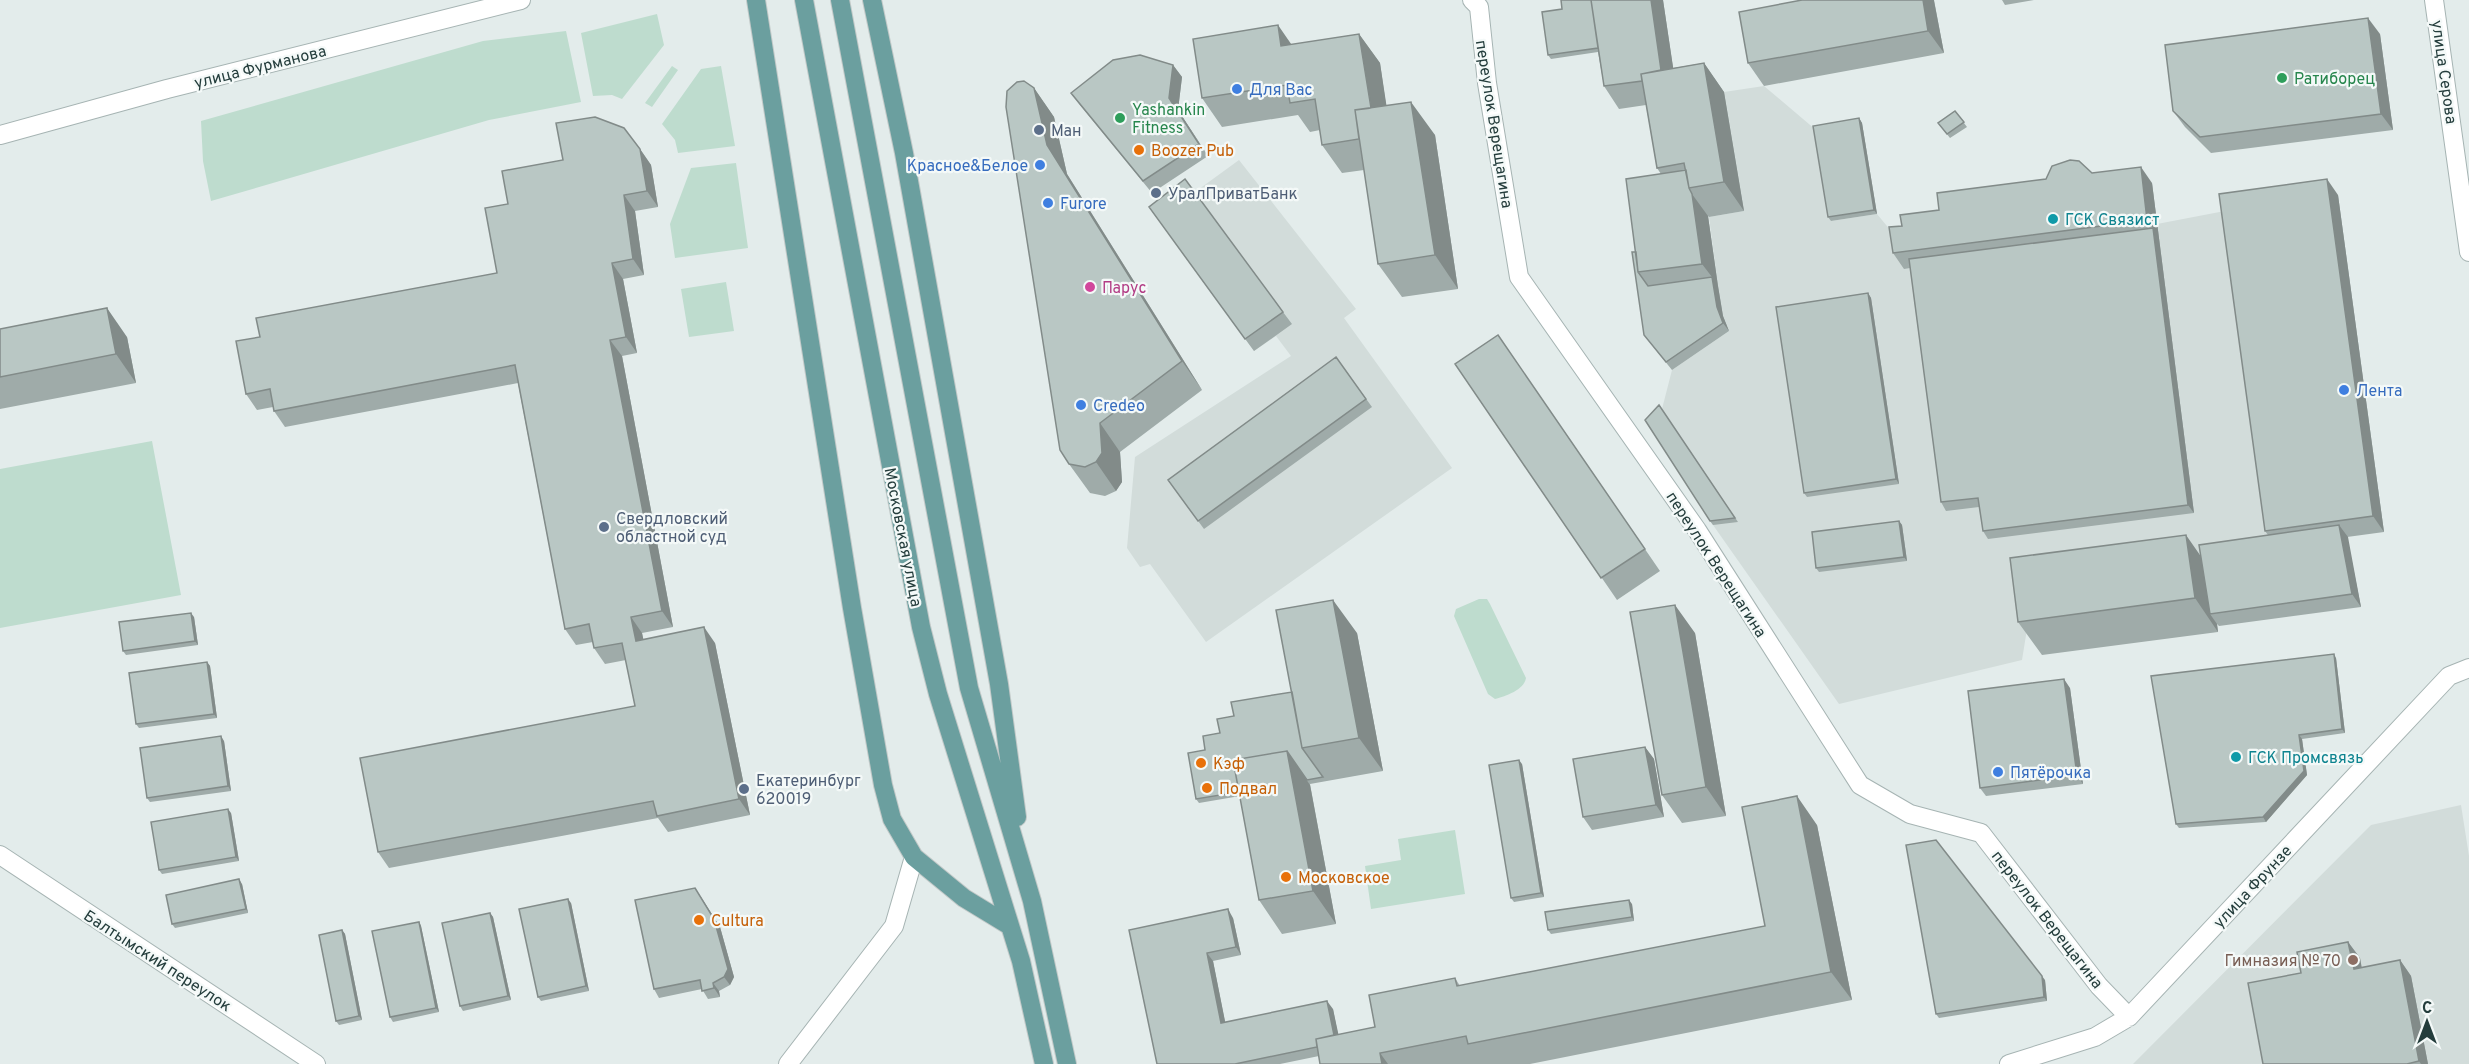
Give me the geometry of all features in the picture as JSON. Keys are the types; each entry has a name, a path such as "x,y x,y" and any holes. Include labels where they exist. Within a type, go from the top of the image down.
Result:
{"main road":[{"path":"756,0 883,785 892,819 914,857 964,898 1010,926"},
{"name":"Московская улица","path":"804,0 902,536 938,694 1010,926 1044,1064"},
{"path":"840,0 969,688 1032,901"},
{"path":"873,0 904,153 999,684 1032,901 1067,1064"}],"street":[{"name":"улица Фурманова","path":"0,135 167,89 521,0"},
{"name":"переулок Верещагина","path":"1472,0 1479,7 1487,83 1519,277 1697,530 1860,785 1910,814 1981,833 2099,986 2129,1017"},
{"name":"улица Серова","path":"2434,0 2469,252"},
{"name":"улица Фрунзе","path":"2009,1064 2095,1037 2129,1017 2449,676 2469,668"},
{"name":"Балтымский переулок","path":"0,855 316,1064"},
{"path":"788,1064 844,988 894,926 914,857"}],"shaded area":[{"path":"1764,86 1816,130 1831,221 1877,214 1901,243 2103,189 2152,183 2157,224 2230,210 2276,547 2033,592 2022,660 1839,704 1713,525 1648,424 1662,409 1672,370 1729,331 1723,316 1709,217 1744,211 1724,92"},
{"path":"1239,160 1356,309 1344,318 1452,468 1206,642 1150,564 1140,567 1127,548 1135,457 1291,356 1276,336 1254,351 1158,219"},
{"name":"Гимназия № 70","path":"2461,805 2469,856 2469,1064 2133,1064 2371,825"}],"green space":[{"path":"657,14 664,45 622,99 612,95 593,96 581,33"},
{"path":"566,31 581,102 489,120 211,201 203,161 201,121 483,41"},
{"path":"672,66 678,70 652,107 645,103"},
{"path":"721,66 735,146 678,153 675,140 662,124 701,69"},
{"path":"736,163 748,248 675,258 670,224 691,168"},
{"path":"726,282 734,331 689,337 681,289"},
{"path":"152,441 181,595 0,628 0,469"},
{"path":"1479,599 1487,599 1490,604 1526,678 1518,689 1495,699 1488,694 1454,616 1456,609"},
{"path":"1455,830 1465,894 1371,909 1365,866 1401,860 1398,839"}],"building":[{"path":"1561,0 1591,0 1598,48 1548,55 1542,12 1562,9"},
{"path":"1591,0 1651,0 1661,70 1641,74 1642,81 1604,86"},
{"path":"1802,0 1923,0 1928,31 1748,63 1739,12"},
{"name":"Ратиборец","path":"2368,18 2381,114 2200,137 2173,111 2165,45"},
{"path":"1278,25 1281,46 1359,34 1371,108 1355,110 1359,139 1322,145 1315,99 1290,103 1287,85 1202,98 1193,39"},
{"path":"1140,55 1173,65 1169,98 1199,144 1143,181 1071,93 1113,60"},
{"path":"1704,63 1724,182 1689,188 1684,163 1657,168 1641,74"},
{"path":"1024,81 1034,88 1047,145 1182,361 1100,423 1102,453 1096,462 1085,467 1069,464 1060,450 1006,107 1007,91 1017,82"},
{"path":"1411,102 1435,255 1378,264 1355,110"},
{"path":"1955,111 1964,122 1947,134 1938,123"},
{"name":"Свердловский областной суд","path":"595,117 624,128 640,149 647,191 624,195 633,259 612,263 626,337 610,340 662,611 631,617 636,641 704,627 739,799 657,816 653,801 378,852 360,758 635,706 622,643 594,648 589,624 565,629 515,365 274,411 270,389 246,394 236,341 260,337 256,318 497,273 485,208 508,204 502,171 563,160 556,123"},
{"path":"1859,118 1874,210 1828,217 1813,126"},
{"name":"ГСК Связист","path":"2070,160 2079,161 2092,173 2141,167 2147,220 1893,253 1889,227 1902,226 1900,215 1939,210 1937,193 2046,179 2052,166"},
{"path":"1686,170 1692,194 1702,264 1638,272 1626,179"},
{"path":"1185,179 1283,312 1245,339 1149,207"},
{"path":"2327,179 2373,516 2265,531 2219,194"},
{"path":"2153,228 2188,505 1983,531 1978,498 1941,502 1909,259"},
{"path":"1632,252 1636,252 1638,272 1648,286 1712,277 1717,307 1723,323 1666,362 1644,335"},
{"path":"1868,293 1896,479 1804,493 1776,307"},
{"path":"107,308 116,354 0,377 0,329"},
{"path":"1498,335 1645,549 1601,578 1455,364"},
{"path":"1336,357 1366,399 1198,521 1168,480"},
{"path":"1659,405 1735,518 1710,521 1645,420"},
{"path":"1899,521 1904,557 1816,568 1812,532"},
{"path":"2339,525 2352,594 2210,614 2199,545"},
{"path":"2186,535 2195,598 2018,622 2010,558"},
{"path":"1333,600 1359,738 1302,748 1276,610"},
{"path":"1675,605 1706,787 1662,795 1630,612"},
{"path":"191,613 195,641 123,651 119,622"},
{"name":"ГСК Промсвязь","path":"2334,654 2342,729 2299,735 2304,771 2263,817 2176,824 2151,676"},
{"path":"207,662 214,714 136,724 129,673"},
{"path":"2064,679 2077,775 1980,788 1968,691"},
{"path":"1292,692 1302,748 1323,777 1307,780 1287,751 1233,760 1239,792 1196,799 1188,753 1205,750 1203,736 1220,733 1217,719 1234,716 1231,702"},
{"path":"221,736 228,786 147,798 140,748"},
{"path":"1645,747 1656,805 1583,817 1573,759"},
{"path":"1287,751 1313,891 1259,900 1233,760"},
{"path":"1519,760 1541,893 1511,898 1489,765"},
{"path":"1797,796 1831,972 1468,1044 1466,1036 1380,1053 1382,1064 1320,1064 1316,1039 1375,1027 1369,995 1455,978 1457,986 1765,926 1742,807"},
{"path":"228,809 236,857 159,870 151,822"},
{"path":"1936,840 2042,976 2044,997 1936,1014 1906,845"},
{"path":"239,879 246,909 172,924 166,895"},
{"path":"695,888 714,919 728,969 724,977 713,983 714,988 702,991 700,980 654,989 635,900"},
{"path":"568,899 586,986 538,997 519,909"},
{"path":"1629,900 1632,917 1548,930 1545,912"},
{"path":"1228,909 1236,947 1207,953 1221,1023 1327,1001 1334,1035 1316,1039 1317,1047 1235,1064 1157,1064 1129,930"},
{"path":"490,913 508,996 460,1006 442,923"},
{"path":"419,922 436,1008 390,1017 372,931"},
{"path":"342,930 359,1016 336,1021 319,935"},
{"path":"2348,942 2354,969 2400,960 2419,1061 2407,1064 2263,1064 2248,983 2301,973 2297,952"}],"place":[{"name":"Ратиборец","path":"2282,78"},
{"name":"Для Вас","path":"1237,89"},
{"name":"Yashankin Fitness","path":"1120,118"},
{"name":"Ман","path":"1039,130"},
{"name":"Boozer Pub","path":"1139,150"},
{"name":"Красное&Белое","path":"1040,165"},
{"name":"УралПриватБанк","path":"1156,193"},
{"name":"Furore","path":"1048,203"},
{"name":"ГСК Связист","path":"2053,219"},
{"name":"Парус","path":"1090,287"},
{"name":"Лента","path":"2344,390"},
{"name":"Credeo","path":"1081,405"},
{"name":"Свердловский областной суд","path":"604,527"},
{"name":"ГСК Промсвязь","path":"2236,757"},
{"name":"Кэф","path":"1201,763"},
{"name":"Пятёрочка","path":"1998,772"},
{"name":"Подвал","path":"1207,788"},
{"name":"Екатеринбург 620019","path":"744,789"},
{"name":"Московское","path":"1286,877"},
{"name":"Cultura","path":"699,920"},
{"name":"Гимназия № 70","path":"2353,960"}]}
